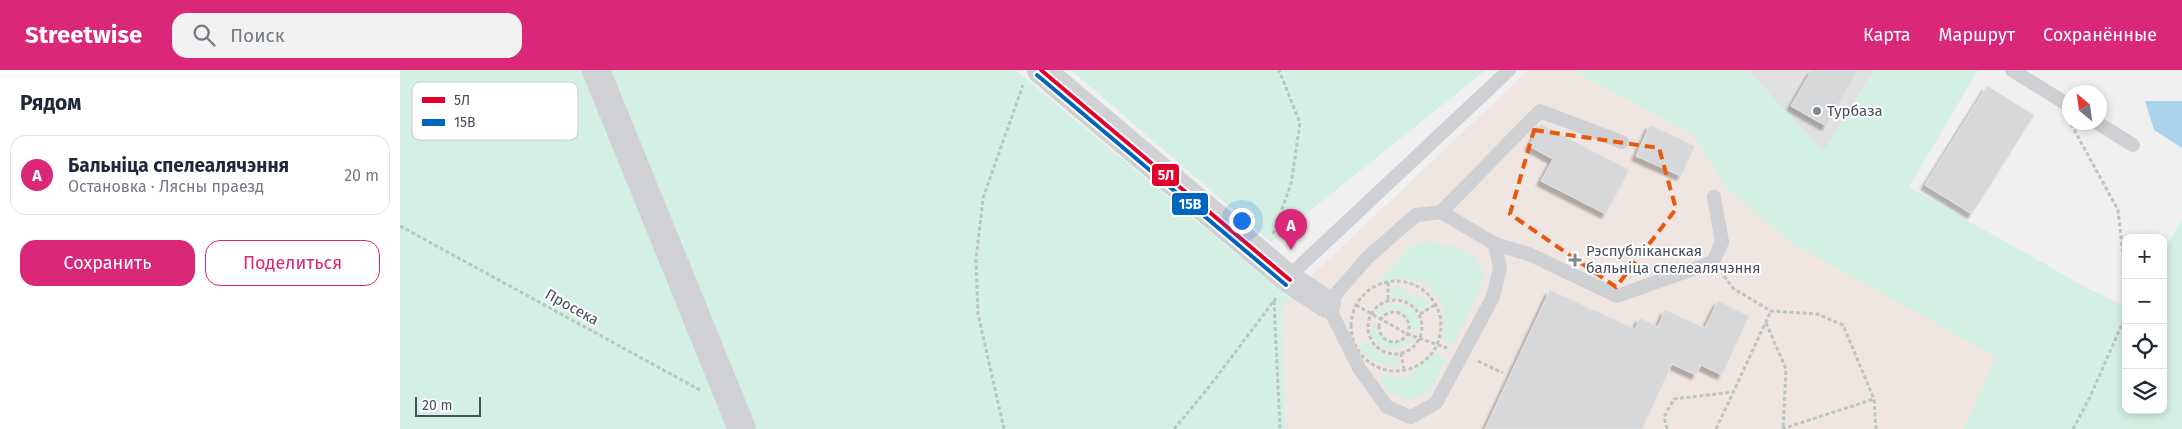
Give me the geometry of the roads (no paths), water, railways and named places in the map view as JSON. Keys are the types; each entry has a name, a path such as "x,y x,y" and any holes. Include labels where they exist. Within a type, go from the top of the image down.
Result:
{"street":[{"path":"596,70 738,419"},
{"path":"1033,74 1282,290 1332,299"}],"lane":[{"path":"1282,290 1299,267 1509,70"},
{"path":"2012,70 2062,101"},
{"path":"1441,212 1540,110 1622,142"},
{"path":"2107,129 2132,144"},
{"path":"1495,244 1500,268 1492,297 1436,403 1411,423 1387,408 1359,368 1332,299 1368,257 1416,215 1441,212 1495,244 1531,255 1617,296 1713,262 1722,242 1714,197"}],"water":[{"path":"2145,101 2182,101 2182,148 2154,130"}],"place":[{"name":"Турбаза","path":"1817,111"},
{"name":"Бальніца спелеалячэння","path":"1291,250"},
{"name":"Рэспубліканская бальніца спелеалячэння","path":"1575,260"}]}
